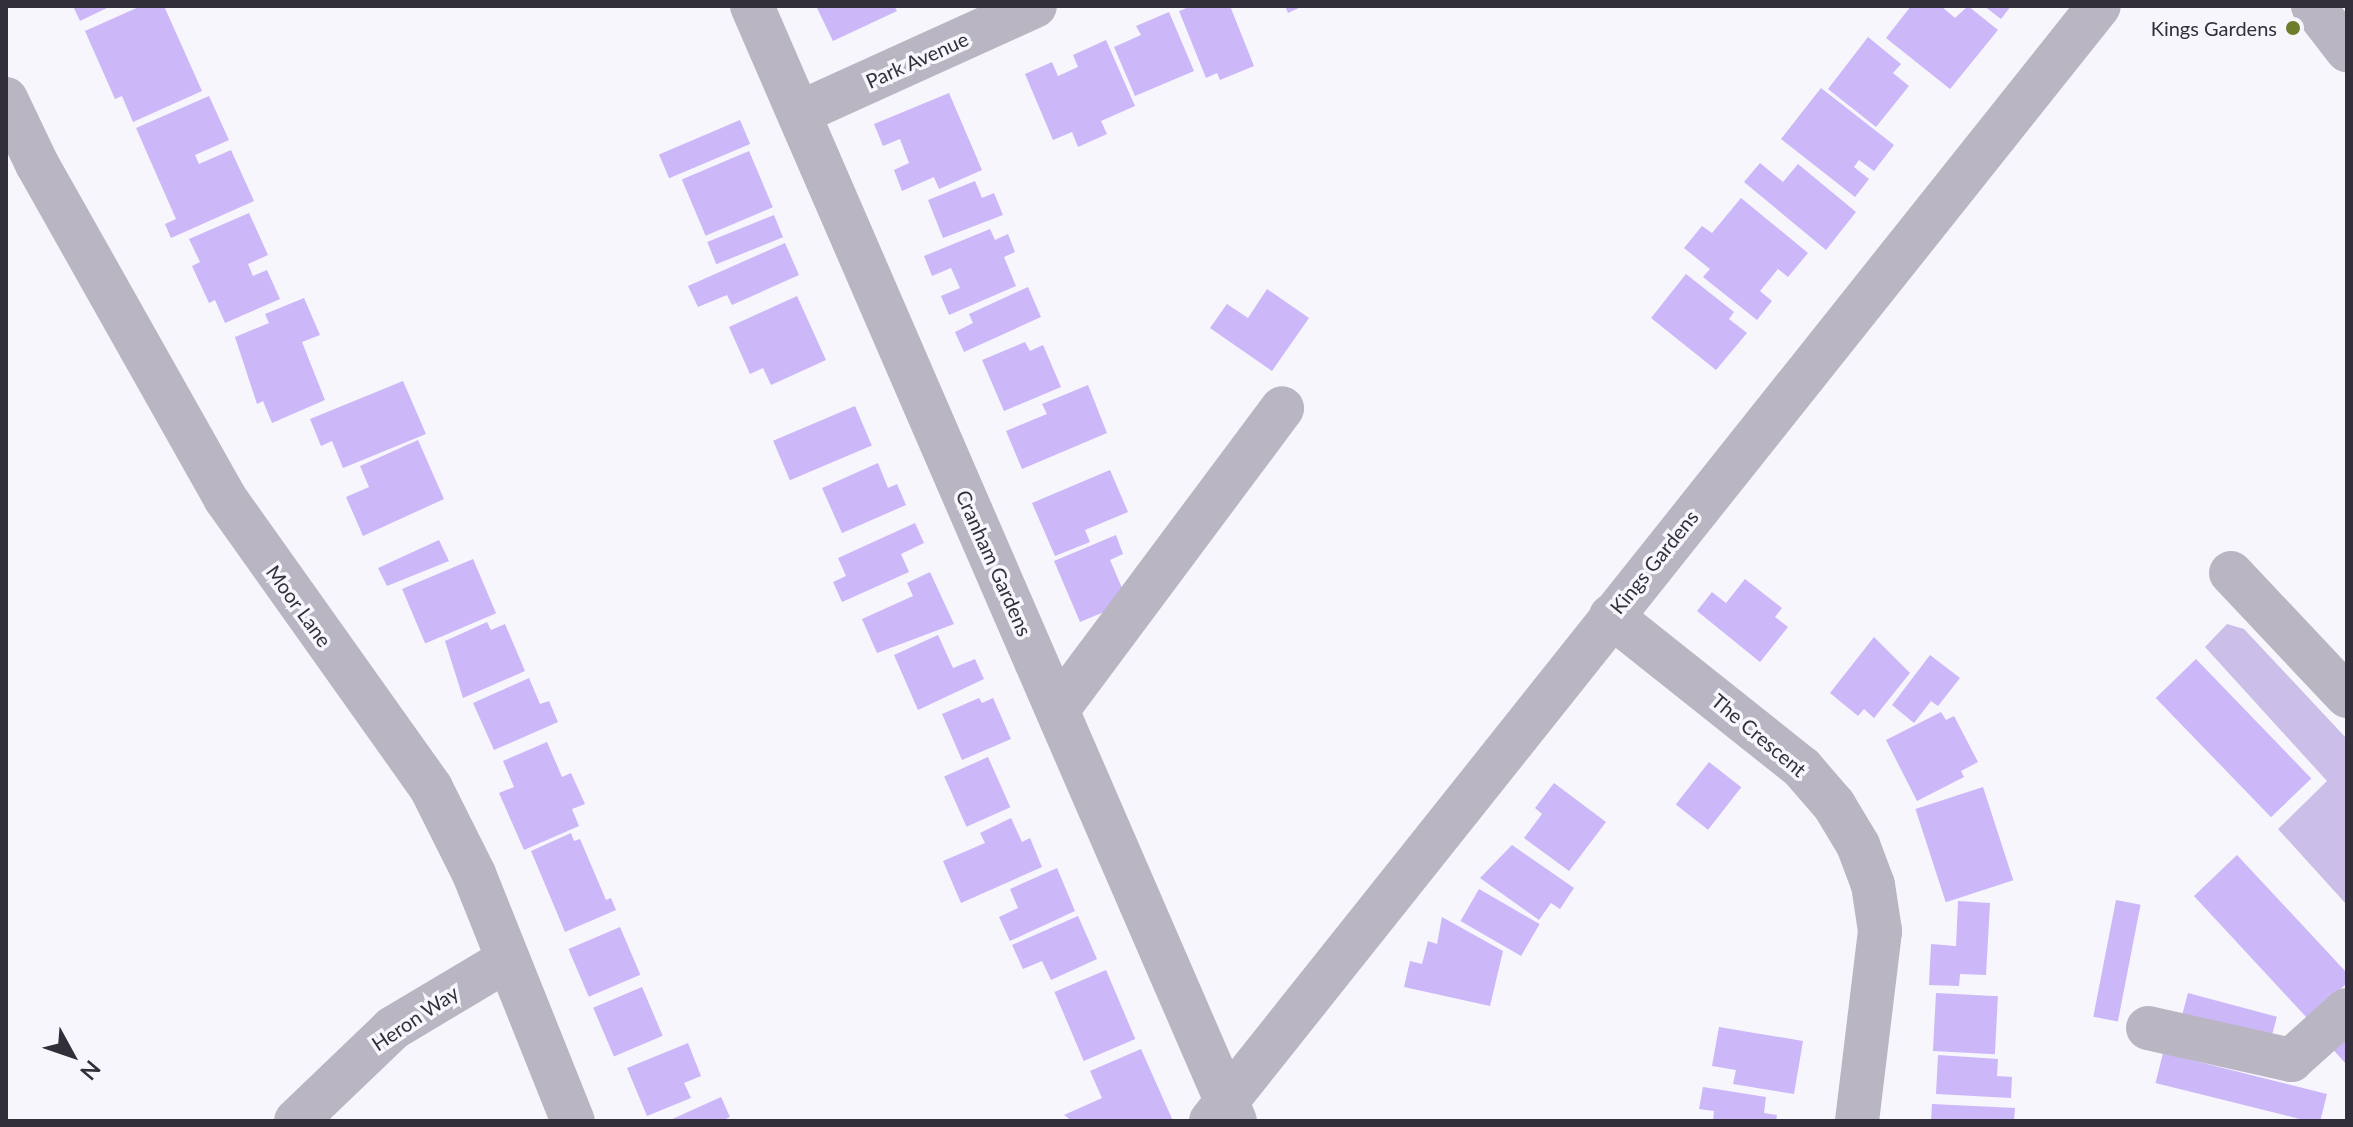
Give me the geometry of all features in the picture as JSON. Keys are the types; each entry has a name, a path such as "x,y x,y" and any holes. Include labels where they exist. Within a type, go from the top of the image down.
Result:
{"street":[{"name":"Cranham Gardens","path":"752,6 1058,709 1224,1115"},
{"name":"Park Avenue","path":"799,113 1035,6"},
{"name":"Kings Gardens","path":"1224,1115 1611,616 2099,6"},
{"path":"2313,6 2347,50"},
{"name":"Moor Lane","path":"6,99 37,164 225,498 431,788 474,874 573,1121"},
{"path":"1058,709 1282,408"},
{"path":"2231,573 2347,696"},
{"name":"The Crescent","path":"1611,616 1802,768 1834,805 1858,845 1873,885 1880,931 1857,1121"},
{"name":"Heron Way","path":"296,1121 393,1028 507,960"},
{"path":"2148,1028 2291,1060 2347,1010"}],"shaded area":[{"path":"2227,624 2244,629 2347,739 2347,905 2278,829 2327,781 2205,647"}],"building":[{"path":"73,6 111,6 80,21"},
{"path":"141,6 164,6 202,91 133,122 122,96 115,99 85,31"},
{"path":"816,6 894,6 897,11 833,41"},
{"path":"1192,6 1230,6 1254,66 1220,80 1217,73 1206,78 1179,11"},
{"path":"1285,6 1303,6 1288,13"},
{"path":"1911,6 1941,6 1955,18 1968,6 1998,30 1950,89 1886,38"},
{"path":"1984,6 2011,6 2001,19"},
{"path":"1169,12 1194,71 1135,96 1114,47 1141,35 1136,26"},
{"path":"1868,37 1901,64 1893,73 1909,86 1876,127 1828,89"},
{"path":"1106,40 1135,106 1101,121 1107,134 1078,147 1072,132 1053,140 1025,74 1052,62 1058,76 1078,67 1073,55"},
{"path":"1821,88 1894,145 1874,171 1859,160 1854,167 1869,179 1855,197 1781,139"},
{"path":"949,93 982,170 939,189 934,177 902,191 894,170 909,163 900,139 883,146 874,124"},
{"path":"209,96 229,140 195,155 199,164 231,150 254,201 171,238 165,224 176,219 136,128"},
{"path":"740,120 750,144 669,178 659,154"},
{"path":"749,151 773,207 706,236 682,180"},
{"path":"1760,163 1783,182 1798,164 1856,212 1826,250 1744,182"},
{"path":"975,181 982,198 994,193 1003,215 943,238 928,200"},
{"path":"1741,198 1808,253 1788,277 1778,269 1760,291 1772,301 1757,320 1703,277 1710,269 1684,248 1702,226 1712,233"},
{"path":"249,213 268,255 248,264 253,276 267,270 280,299 225,323 215,300 209,303 192,266 200,262 189,239"},
{"path":"774,215 783,237 716,264 707,242"},
{"path":"990,229 995,240 1008,234 1015,252 1004,257 1016,286 949,315 941,296 960,288 951,268 932,276 924,256"},
{"path":"785,243 799,275 732,305 727,295 698,307 688,286"},
{"path":"1686,274 1734,312 1729,319 1747,333 1716,370 1651,318"},
{"path":"1028,287 1041,317 964,352 955,332 973,323 969,314"},
{"path":"1267,289 1309,318 1272,371 1210,328 1227,304 1248,318"},
{"path":"797,296 826,360 771,385 763,368 750,374 729,327"},
{"path":"304,298 320,335 302,342 325,400 272,423 263,401 257,404 235,337 269,323 265,314"},
{"path":"1025,342 1030,351 1043,345 1061,387 1004,411 982,360"},
{"path":"403,381 426,434 343,468 332,441 321,446 310,419"},
{"path":"1088,385 1107,433 1022,469 1006,431 1047,414 1042,404"},
{"path":"855,406 872,446 790,480 773,441"},
{"path":"418,440 444,499 363,536 346,497 369,487 360,466"},
{"path":"878,463 888,488 897,484 906,505 842,533 822,488"},
{"path":"1110,470 1128,512 1085,530 1090,542 1055,556 1032,503"},
{"path":"915,523 924,543 901,554 909,572 842,602 833,582 846,576 838,558"},
{"path":"1116,535 1123,554 1110,560 1128,602 1080,622 1054,561"},
{"path":"439,540 449,561 387,586 378,568"},
{"path":"473,559 496,613 425,643 402,589"},
{"path":"930,572 954,624 877,653 862,619 913,596 907,583"},
{"path":"1745,579 1782,608 1775,617 1788,627 1760,662 1697,611 1712,592 1726,603"},
{"path":"487,622 491,630 505,624 525,671 463,698 445,641"},
{"path":"938,635 953,668 975,659 984,679 918,710 894,655"},
{"path":"1874,637 1910,673 1874,718 1864,709 1858,716 1830,693"},
{"path":"1930,655 1960,678 1938,706 1931,701 1914,723 1892,705"},
{"path":"2196,659 2311,778 2271,817 2156,698"},
{"path":"529,678 540,704 549,701 558,722 494,750 473,703"},
{"path":"979,698 982,703 993,698 1011,739 962,760 942,714"},
{"path":"1941,712 1946,720 1954,716 1978,762 1961,771 1964,777 1917,801 1886,740"},
{"path":"547,742 562,777 571,773 585,804 572,809 579,826 524,850 499,793 514,787 503,761"},
{"path":"988,757 1010,807 967,827 944,777"},
{"path":"1709,762 1741,787 1708,830 1676,805"},
{"path":"1554,783 1606,822 1569,871 1524,838 1542,814 1535,808"},
{"path":"1983,787 2013,880 1946,902 1915,809"},
{"path":"1011,818 1022,842 1030,838 1042,867 961,903 943,861 985,843 980,833"},
{"path":"571,833 574,841 580,839 606,900 611,898 616,910 565,932 531,851"},
{"path":"1512,845 1574,888 1560,909 1551,903 1539,920 1480,878"},
{"path":"2237,855 2347,973 2347,983 2308,1019 2194,896"},
{"path":"1057,868 1075,911 1010,941 999,917 1018,908 1010,889"},
{"path":"1479,889 1540,924 1521,956 1460,921"},
{"path":"2116,900 2141,905 2118,1022 2093,1017"},
{"path":"1958,901 1990,903 1986,975 1960,974 1959,986 1929,985 1931,944 1956,946"},
{"path":"1078,916 1097,959 1051,980 1042,961 1023,969 1012,945"},
{"path":"1442,917 1503,951 1490,1006 1404,987 1410,961 1422,964 1428,941 1437,944"},
{"path":"620,927 640,975 589,997 568,949"},
{"path":"1106,970 1135,1039 1084,1061 1054,992"},
{"path":"642,987 663,1036 614,1056 593,1008"},
{"path":"1936,993 1998,996 1995,1054 1933,1051"},
{"path":"2188,993 2277,1017 2270,1041 2182,1017"},
{"path":"2347,1025 2347,1065 2327,1043"},
{"path":"1719,1027 1803,1041 1794,1094 1733,1084 1736,1070 1712,1066"},
{"path":"688,1043 701,1076 684,1083 691,1098 647,1116 627,1068"},
{"path":"1141,1049 1173,1121 1072,1121 1064,1115 1102,1098 1090,1071"},
{"path":"2163,1053 2327,1094 2320,1121 2308,1121 2156,1083"},
{"path":"1938,1055 1998,1059 1997,1076 2012,1077 2011,1098 1936,1094"},
{"path":"1703,1087 1766,1097 1764,1113 1777,1115 1776,1121 1713,1121 1714,1111 1699,1109"},
{"path":"721,1097 730,1117 721,1121 668,1121"},
{"path":"1932,1104 2015,1108 2014,1121 1931,1121"}],"place":[{"name":"Kings Gardens","path":"2293,28"}]}
